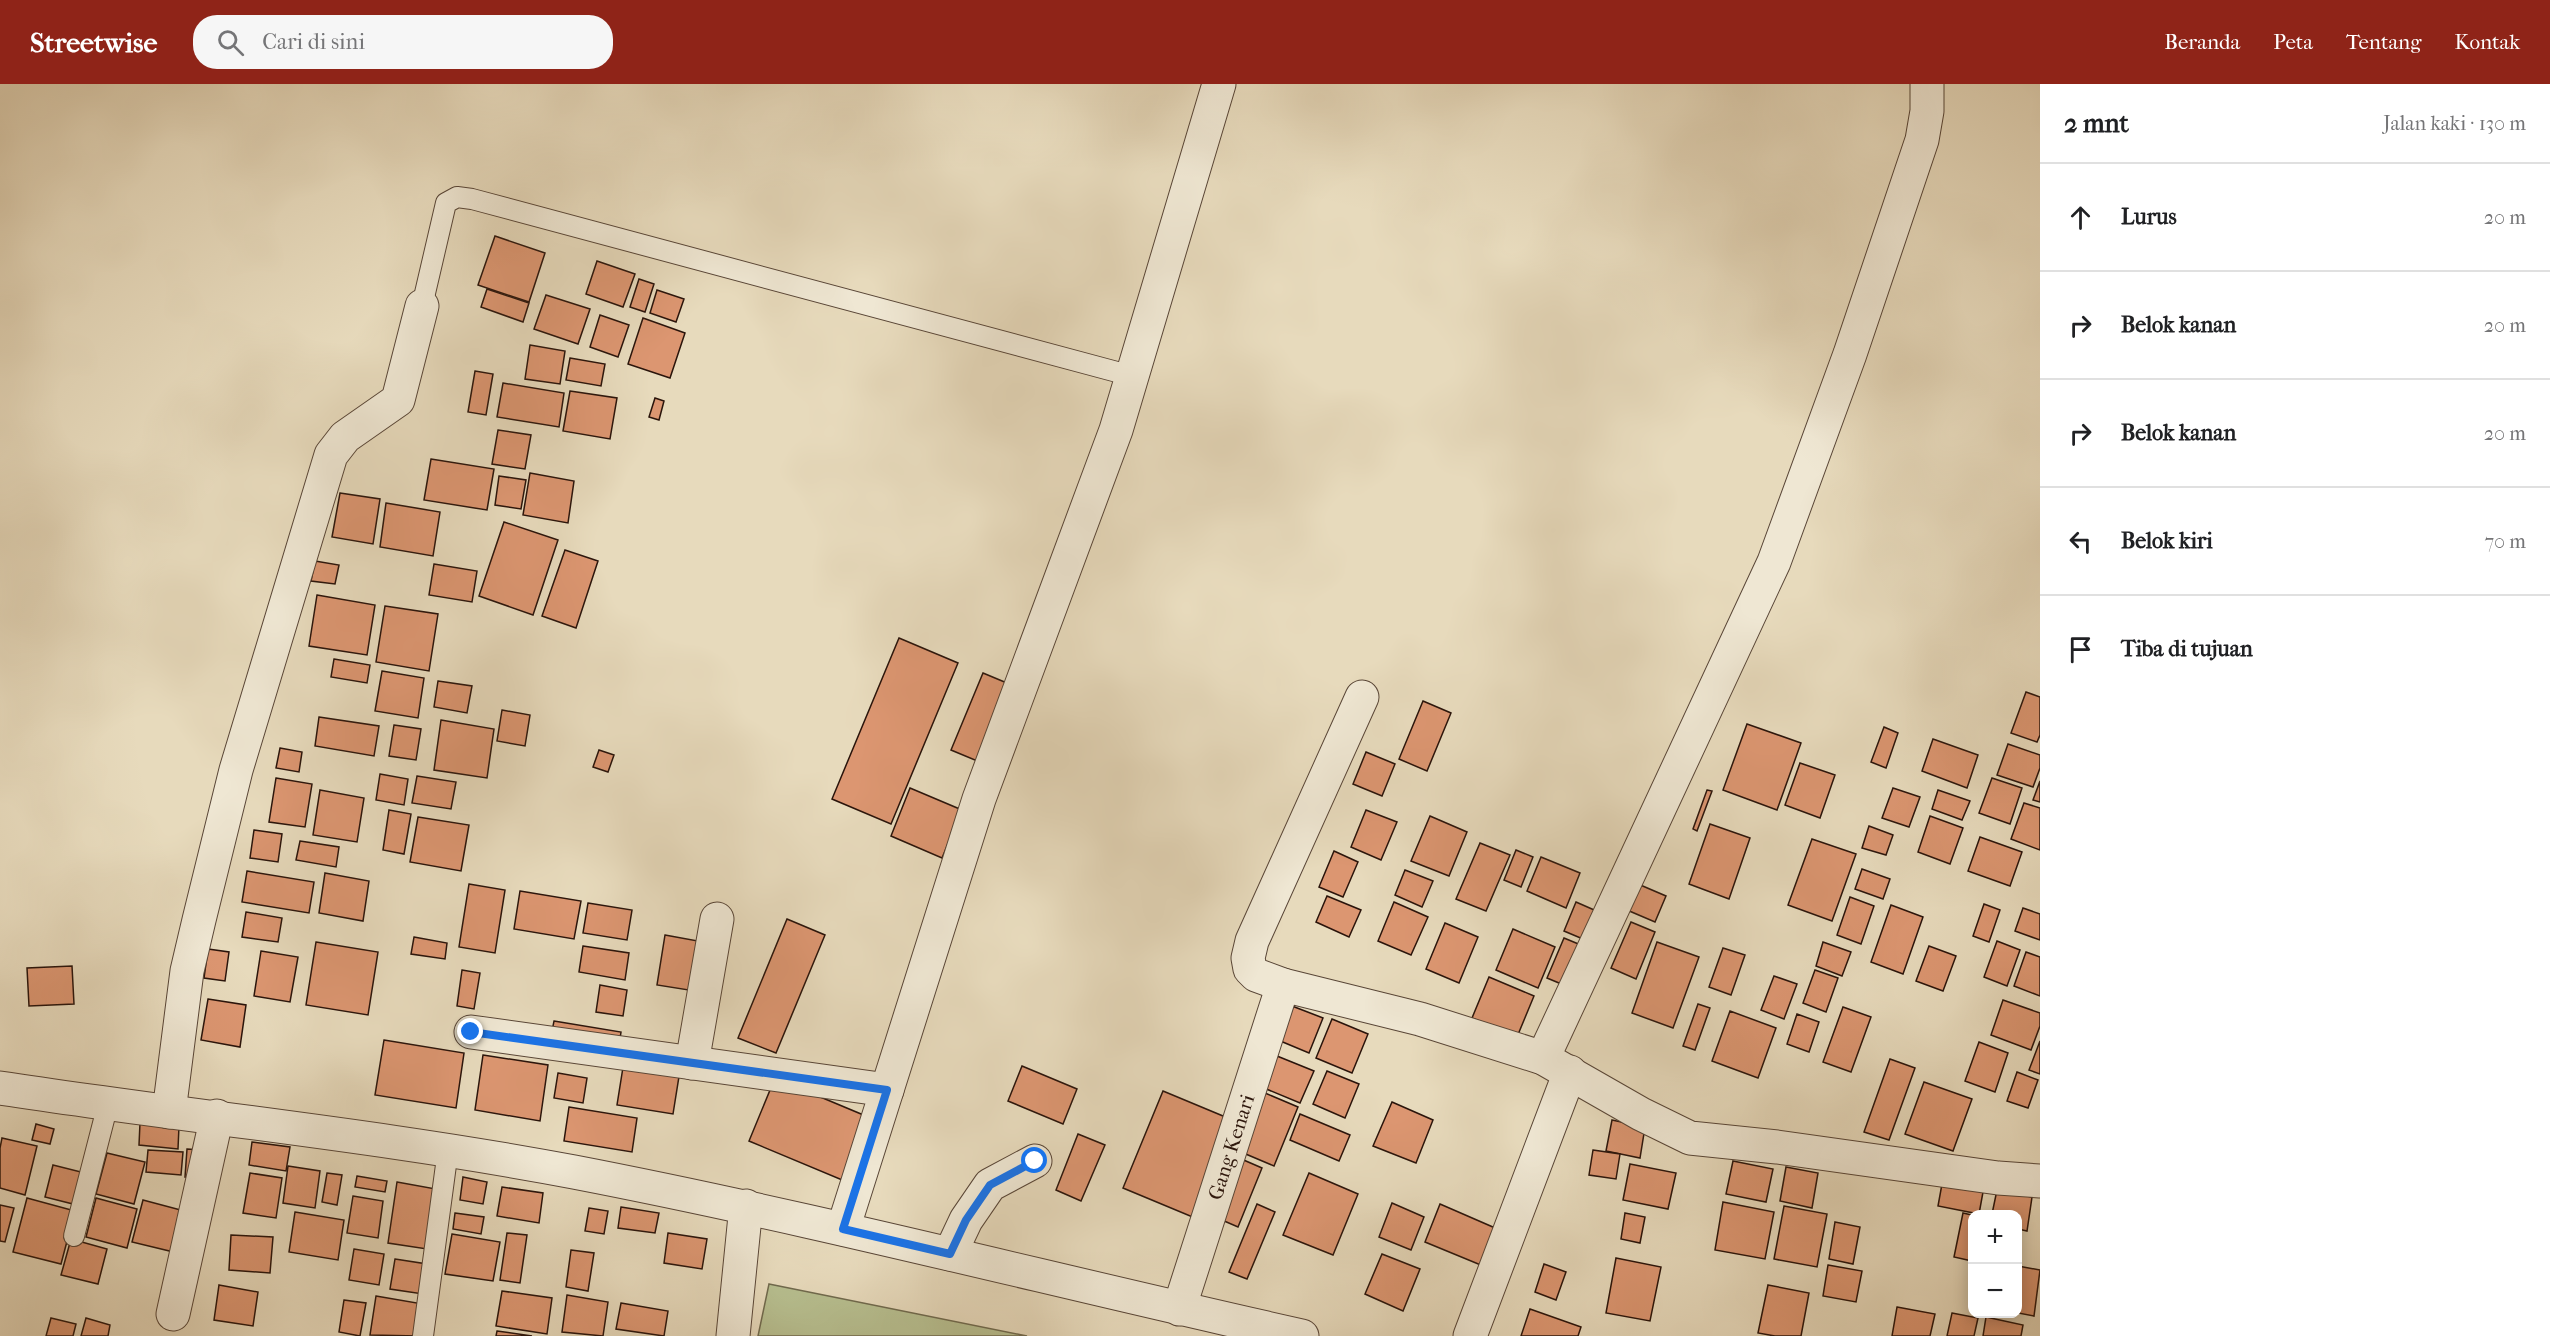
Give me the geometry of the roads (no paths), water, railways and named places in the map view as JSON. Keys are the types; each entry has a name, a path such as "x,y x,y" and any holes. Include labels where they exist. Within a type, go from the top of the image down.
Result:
{"street":[{"path":"843,1229 979,799 1116,430 1219,84"},
{"path":"1470,1336 1556,1065 1774,562 1850,354 1922,140 1927,111 1927,84"},
{"path":"169,1112 187,971 199,920 237,770 331,455 345,436 398,400 422,306"},
{"path":"1362,697 1252,942 1248,958 1250,969 1256,975 1283,985 1420,1019 1556,1065 1641,1114 1690,1138 1777,1147 1998,1178 2040,1180"},
{"path":"692,1063 717,919"},
{"name":"Gang Kenari","path":"1179,1309 1283,985"},
{"path":"471,1032 887,1090"},
{"path":"0,1088 169,1112 217,1116 448,1150 746,1206 1302,1336"},
{"path":"173,1314 217,1116"},
{"path":"950,1254 966,1220 990,1185 1035,1161"},
{"path":"733,1336 746,1206"}],"lane":[{"path":"422,306 446,203 457,197 484,202 1132,376"},
{"path":"74,1236 108,1104"},
{"path":"423,1336 448,1150"}]}
